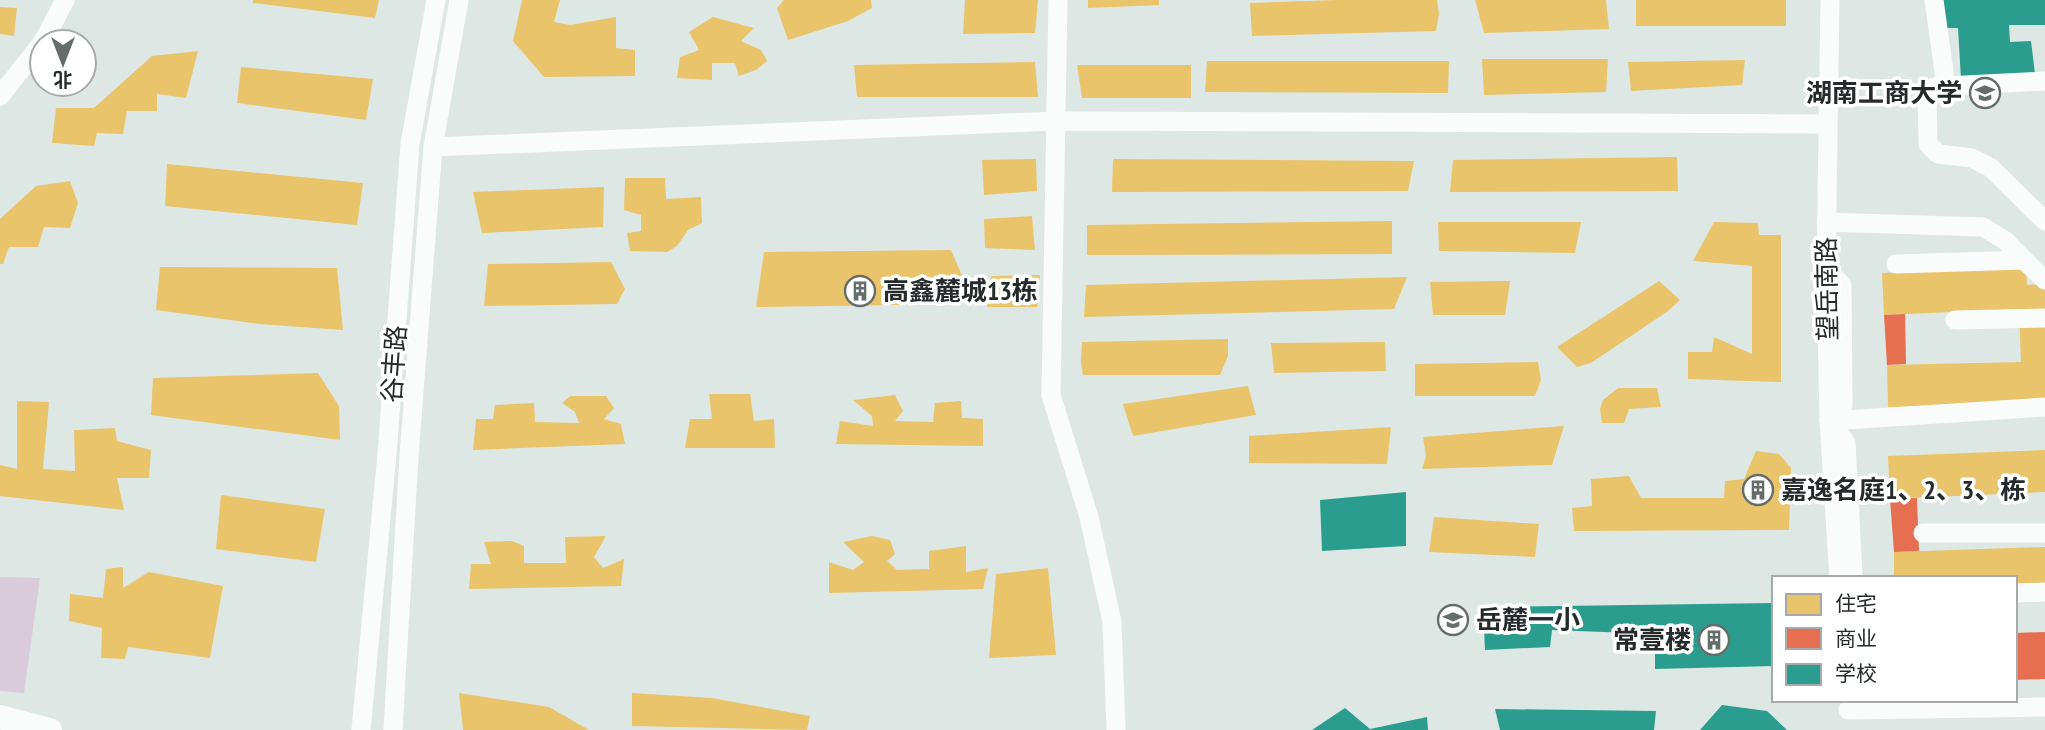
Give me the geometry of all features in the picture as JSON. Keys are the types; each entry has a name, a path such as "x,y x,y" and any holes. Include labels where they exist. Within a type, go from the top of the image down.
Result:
{"main road":[{"path":"0,718 50,730"}],"street":[{"path":"51,28 65,0"},
{"name":"谷丰路","path":"361,730 387,454 410,144 436,0"},
{"name":"谷丰路","path":"393,730 410,442 433,147 459,0"},
{"path":"1058,0 1051,395 1089,517 1112,622 1116,730"},
{"name":"望岳南路","path":"1830,0 1826,222 1829,421 1846,576"},
{"path":"1934,0 1946,86"},
{"path":"0,96 28,61"},
{"path":"2045,81 1934,87 1927,95 1928,144 1938,154 1972,158 1991,168 2045,221"},
{"path":"433,147 1056,121 1827,124"},
{"path":"1826,222 1983,227 2006,241 2045,280"},
{"path":"1896,264 2024,260"},
{"path":"1955,320 2045,318"},
{"path":"1829,421 2045,407"},
{"path":"1923,533 2045,533"},
{"path":"2017,593 2045,592"},
{"path":"1850,730 1848,705 2045,707"}],"shaded area":[{"path":"0,577 40,578 24,693 0,691"}],"building: 住宅":[{"path":"253,0 379,0 375,18 253,3"},
{"path":"522,0 560,0 554,22 570,25 616,17 616,48 635,50 635,76 544,77 513,41"},
{"path":"784,0 871,0 872,8 848,21 788,40 777,8"},
{"path":"965,0 1038,0 1035,33 963,34"},
{"path":"1088,0 1159,0 1159,5 1088,8"},
{"path":"1437,0 1439,14 1436,31 1252,36 1250,3"},
{"path":"1475,0 1606,0 1609,29 1484,33"},
{"path":"1636,0 1786,0 1786,26 1636,26"},
{"path":"0,7 17,8 14,36 0,34"},
{"path":"713,17 754,28 741,41 761,50 767,61 756,70 739,76 735,63 712,63 712,80 677,78 680,57 699,50 689,32"},
{"path":"198,51 186,98 157,94 157,111 127,111 123,134 97,133 94,146 52,143 56,108 94,108 152,56"},
{"path":"1482,59 1608,59 1606,92 1484,95"},
{"path":"1745,60 1742,85 1631,91 1628,62"},
{"path":"1207,61 1449,61 1448,93 1205,92"},
{"path":"1035,62 1038,97 857,97 854,65"},
{"path":"1077,65 1191,65 1191,98 1082,98"},
{"path":"241,67 373,79 366,120 237,103"},
{"path":"1677,157 1678,191 1450,192 1453,160"},
{"path":"1036,159 1037,191 984,195 982,160"},
{"path":"1113,159 1414,161 1408,191 1112,192"},
{"path":"167,164 363,183 357,225 165,206"},
{"path":"625,178 665,178 666,199 701,197 702,223 688,230 677,246 667,252 630,251 627,233 641,231 641,215 624,210"},
{"path":"70,181 78,203 70,228 44,227 38,247 9,247 3,264 0,264 0,219 36,186"},
{"path":"604,187 603,227 482,233 473,192"},
{"path":"1032,216 1035,250 985,248 984,219"},
{"path":"1392,221 1392,254 1087,255 1087,225"},
{"path":"1438,222 1581,222 1575,253 1439,251"},
{"path":"1714,222 1758,223 1759,235 1781,235 1781,382 1688,379 1688,352 1712,352 1714,337 1752,354 1752,266 1693,261"},
{"name":"高鑫麓城13栋","path":"951,250 963,278 962,304 756,307 764,252"},
{"path":"611,262 625,289 617,304 484,306 488,264"},
{"path":"160,267 337,268 343,330 259,324 156,310"},
{"path":"2026,268 2027,285 2045,284 2045,404 1888,407 1887,365 2021,362 2019,309 1884,315 1882,273"},
{"path":"1040,275 1037,307 987,307 991,276"},
{"path":"1407,277 1394,309 1084,317 1086,285"},
{"path":"1510,281 1505,315 1433,315 1430,282"},
{"path":"1659,281 1680,300 1591,363 1577,367 1557,347"},
{"path":"1228,339 1228,356 1220,375 1083,375 1082,342"},
{"path":"1385,342 1386,371 1274,373 1271,343"},
{"path":"1538,362 1541,380 1535,396 1415,396 1415,364"},
{"path":"318,373 339,406 340,440 151,415 153,378"},
{"path":"1248,386 1256,415 1133,436 1123,404"},
{"path":"1618,388 1657,388 1661,407 1629,409 1624,423 1602,423 1600,409 1603,400"},
{"path":"709,394 750,394 754,421 774,419 775,448 685,448 690,419 712,419"},
{"path":"895,395 903,411 895,421 933,422 935,403 961,401 962,418 983,419 983,446 836,444 840,421 873,426 872,416 853,400"},
{"path":"570,396 606,396 614,408 604,419 621,424 625,444 473,450 476,419 493,419 495,405 534,403 535,422 579,423 575,412 562,403"},
{"path":"17,401 49,402 43,469 75,471 74,430 115,428 117,441 151,450 149,478 117,478 124,510 0,496 0,465 17,469"},
{"path":"1564,426 1552,465 1422,469 1426,456 1423,437"},
{"path":"1391,427 1387,464 1249,463 1249,436"},
{"path":"2045,450 2045,492 1890,499 1888,456"},
{"name":"嘉逸名庭1、2、3、栋","path":"1756,451 1779,454 1791,468 1789,530 1574,531 1572,508 1592,506 1591,479 1629,476 1641,498 1724,498 1725,481 1744,479"},
{"path":"221,495 325,509 316,562 216,549"},
{"path":"1434,517 1539,524 1535,557 1429,552"},
{"path":"606,536 594,557 603,568 624,559 621,586 469,589 471,564 491,564 484,542 512,541 524,546 524,563 566,563 565,537"},
{"path":"872,536 890,540 895,554 887,561 897,570 929,569 929,551 966,546 966,572 988,568 983,589 829,593 829,562 853,570 864,562 843,542"},
{"path":"2045,547 2045,587 2017,588 2017,576 1894,576 1894,552"},
{"path":"123,567 123,588 149,572 223,586 210,658 128,647 125,659 101,658 102,628 69,621 70,594 103,598 106,569"},
{"path":"1048,568 1056,655 989,658 996,574"},
{"path":"459,693 549,707 589,730 463,730"},
{"path":"632,693 712,698 810,716 807,730 632,726"}],"building: 商业":[{"path":"1905,314 1906,364 1887,365 1884,315"},
{"path":"1917,498 1919,551 1894,552 1890,499"},
{"path":"2045,632 2045,679 2017,680 2017,633"}],"building: 学校":[{"path":"1942,0 2045,0 2045,25 2009,25 2010,42 2031,41 2035,74 1961,79 1958,28 1943,28"},
{"path":"1406,492 1406,546 1322,551 1320,500"},
{"name":"常壹楼","path":"1772,603 1772,666 1655,669 1655,634 1552,630 1550,647 1485,650 1483,607"},
{"path":"1722,705 1767,711 1787,730 1700,730"},
{"path":"1345,708 1370,729 1427,717 1428,730 1312,730"},
{"path":"1495,709 1656,711 1654,730 1500,730"}],"place":[{"name":"湖南工商大学","path":"1985,93"},
{"name":"高鑫麓城13栋","path":"860,291"},
{"name":"嘉逸名庭1、2、3、栋","path":"1758,490"},
{"name":"岳麓一小","path":"1453,620"},
{"name":"常壹楼","path":"1714,640"}]}
